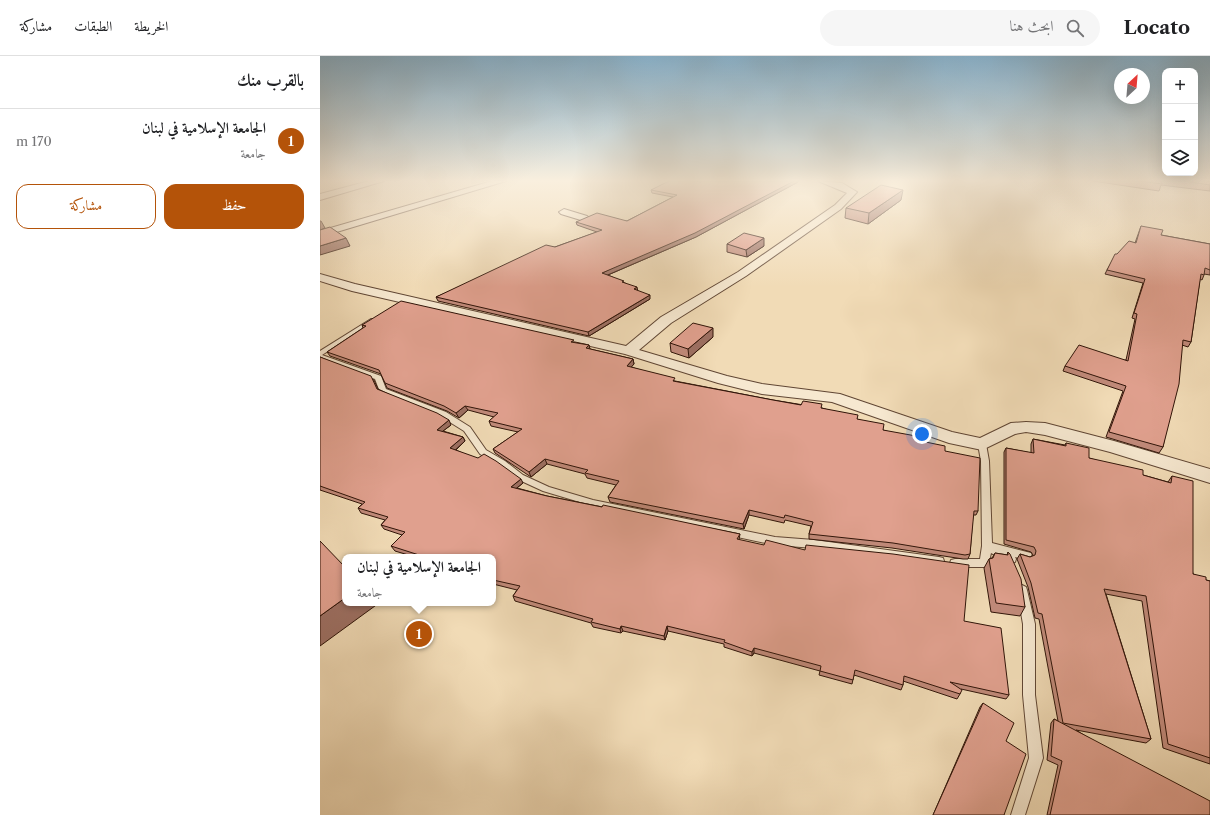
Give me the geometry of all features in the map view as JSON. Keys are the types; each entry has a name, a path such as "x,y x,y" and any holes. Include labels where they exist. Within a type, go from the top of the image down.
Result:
{"street":[{"path":"320,234 380,216"},
{"path":"579,216 584,218"},
{"path":"629,351 666,320 742,274 825,216"},
{"path":"320,277 400,302 629,351 723,380 749,386 834,397 949,436 982,444 1011,429 1026,427 1044,429 1114,447 1210,476"}],"lane":[{"path":"320,354 377,318"},
{"path":"320,357 378,378 383,390 412,403 443,414 466,429 483,452 502,463 520,477 546,489 593,503 775,541 892,553 964,565 984,563 987,546 985,461 982,444"},
{"path":"987,546 1027,556"},
{"path":"987,546 1011,559 1014,566"},
{"path":"1018,815 1036,758 1029,695 1029,624 1019,581"}],"building":[{"path":"589,216 610,216 627,221 636,216 727,216 695,233 602,273 624,281 622,282 637,287 634,289 650,295 588,332 436,297 546,245 555,247 602,230 576,222"},
{"path":"1141,226 1163,230 1161,235 1210,244 1210,270 1205,268 1204,275 1201,274 1191,342 1183,340 1179,384 1163,447 1109,432 1126,386 1065,366 1079,345 1128,361 1137,314 1134,313 1145,279 1107,270 1115,254 1117,254 1129,241 1136,243"},
{"path":"330,227 346,238 320,246 320,230"},
{"path":"744,233 764,238 746,250 727,244"},
{"path":"401,301 574,340 571,342 589,345 586,348 633,359 627,366 675,378 673,381 801,405 803,401 822,404 821,408 858,415 857,419 884,424 883,430 916,436 916,440 945,446 945,451 980,458 978,511 974,511 970,554 965,555 893,543 809,534 813,522 785,515 784,518 749,510 743,524 608,497 619,481 585,473 588,470 545,459 529,472 493,449 522,429 489,421 498,413 465,406 456,413 444,406 385,383 379,370 327,352 366,326 362,325"},
{"path":"693,323 713,328 688,349 670,343"},
{"path":"320,357 371,376 377,389 437,413 449,420 437,430 463,437 450,448 478,458 484,454 496,461 521,479 511,487 547,496 602,507 603,505 740,534 737,539 764,545 766,540 805,550 806,545 893,554 969,565 964,621 1001,628 1009,695 950,682 962,690 960,694 904,676 903,685 855,670 853,680 820,671 821,666 754,648 752,652 724,642 725,640 667,626 664,636 621,626 620,629 591,622 593,619 513,596 520,586 496,581 496,554 416,554 391,546 405,532 381,525 388,517 358,508 365,502 320,486"},
{"path":"1033,439 1066,446 1066,443 1089,448 1089,458 1143,470 1143,475 1171,483 1172,476 1193,481 1193,574 1206,577 1206,580 1210,581 1210,758 1168,744 1146,596 1104,589 1151,739 1063,723 1042,614 1038,613 1031,583 1020,554 1030,557 1035,555 1036,551 1034,547 1006,540 1006,448 1034,453"},
{"path":"320,541 342,564 342,600 320,616"},
{"path":"1008,552 1021,579 1025,607 996,603 989,559 993,558 995,553 1008,555"},
{"path":"983,703 1014,723 1006,741 1026,754 1004,815 933,815"},
{"path":"1054,719 1210,801 1210,815 1050,815 1062,761 1051,756"}],"place":[{"name":"الجامعة الإسلامية في لبنان","path":"419,634"}]}
